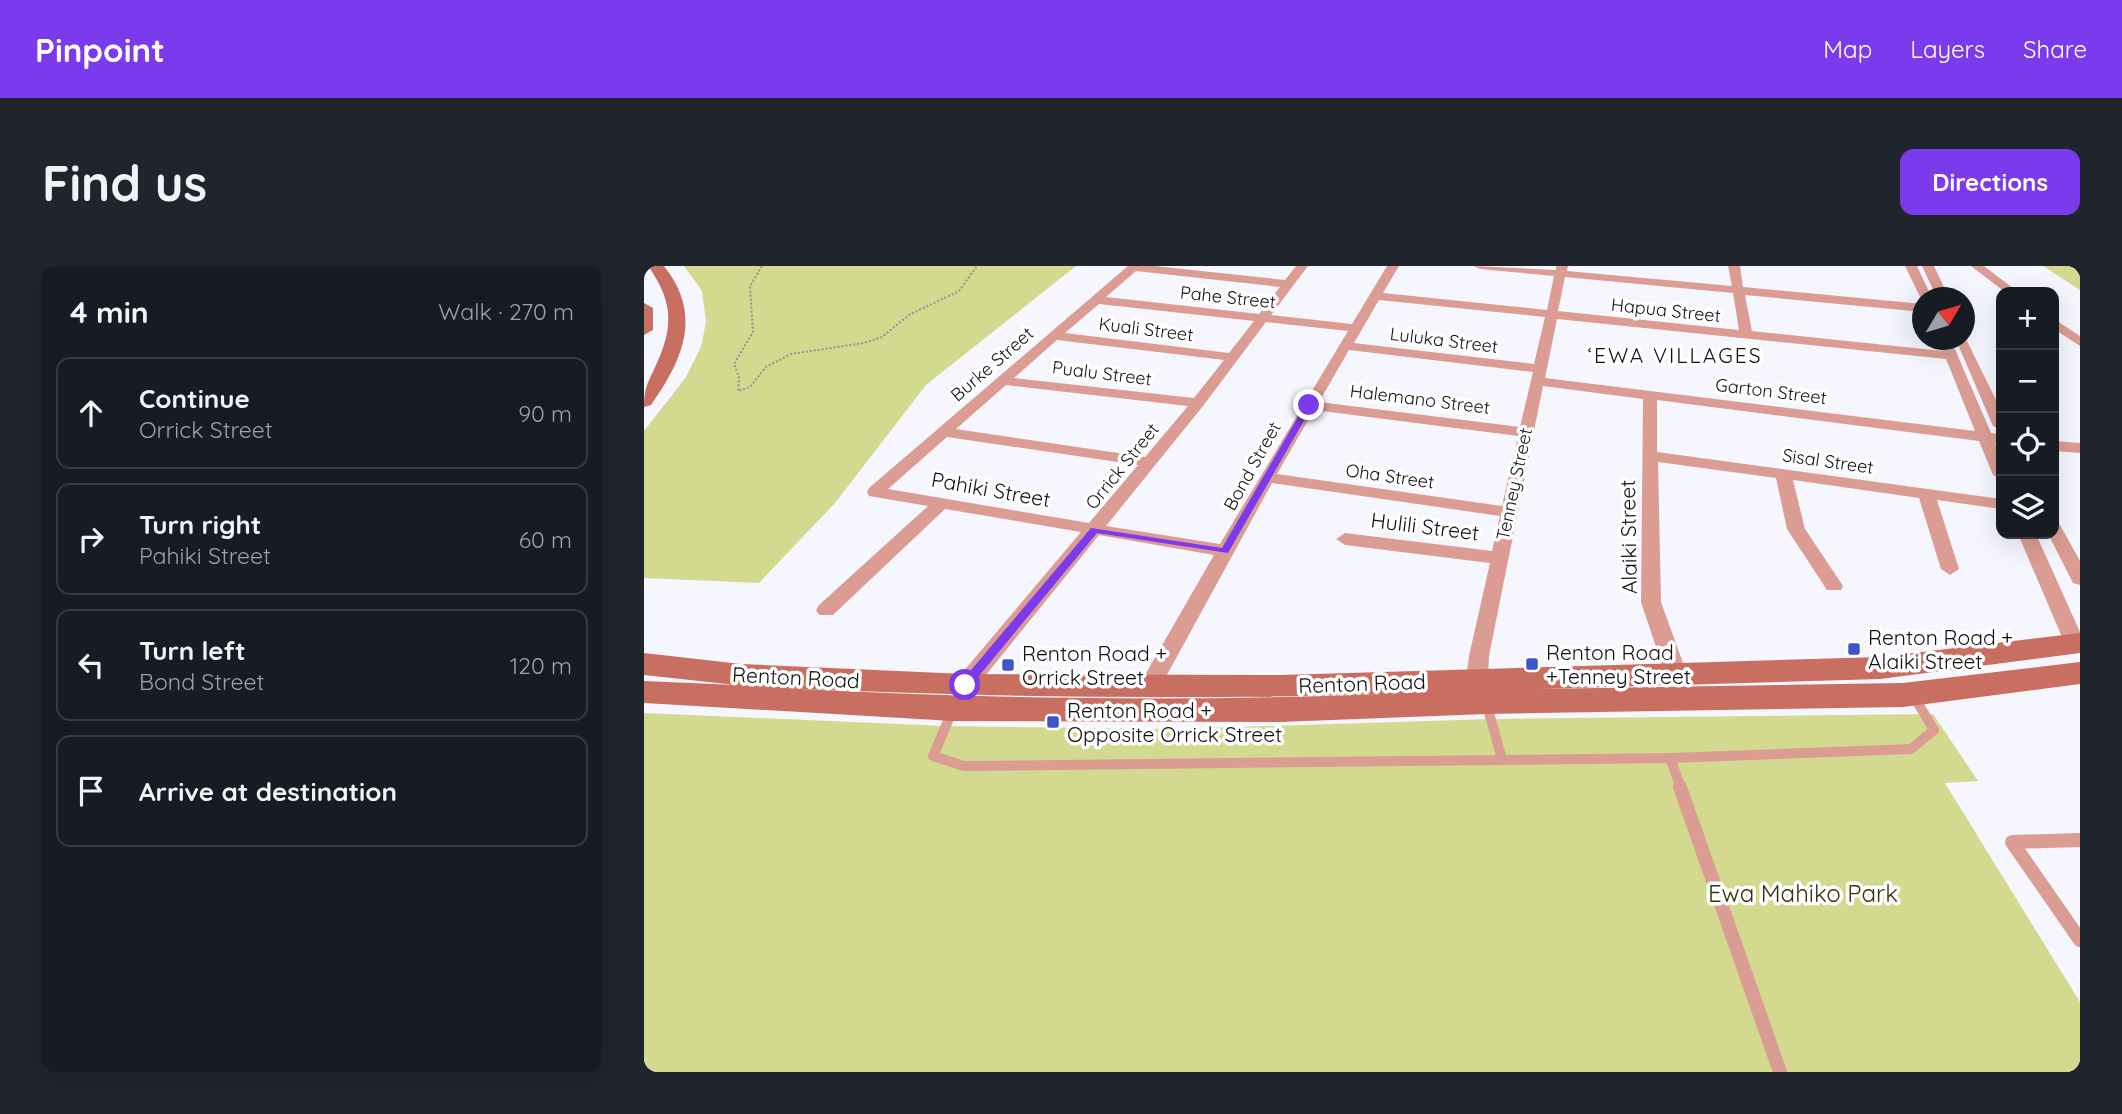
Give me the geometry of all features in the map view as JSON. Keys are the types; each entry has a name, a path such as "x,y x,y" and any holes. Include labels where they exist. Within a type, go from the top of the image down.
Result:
{"street":[{"path":"644,401 669,360 679,320 673,288 656,266"},
{"name":"Orrick Street","path":"959,697 1198,403 1303,266"},
{"name":"Bond Street","path":"1149,687 1267,477 1392,266"},
{"path":"1480,266 1561,270 1912,306"},
{"path":"1734,266 1746,336"},
{"path":"1911,266 1921,287"},
{"path":"1928,266 1938,287"},
{"path":"1977,266 2005,287"},
{"path":"1134,267 1289,284"},
{"name":"Burke Street","path":"875,492 1134,267"},
{"name":"Tenney Street","path":"1481,691 1498,558 1561,270"},
{"name":"Hapua Street","path":"1375,296 1952,356"},
{"name":"Pahe Street","path":"1096,300 1356,328"},
{"path":"644,308 644,330"},
{"path":"2059,327 2080,342"},
{"name":"Kuali Street","path":"1054,336 1233,357"},
{"name":"Luluka Street","path":"1346,346 1537,375"},
{"path":"1949,350 1993,438"},
{"path":"1967,350 1996,415"},
{"name":"Garton Street","path":"1537,375 1650,395 1993,438"},
{"name":"Pualu Street","path":"1003,380 1198,403"},
{"name":"Alaiki Street","path":"1650,395 1651,602 1676,674"},
{"name":"Halemano Street","path":"1309,405 1526,432"},
{"path":"943,432 1150,461"},
{"path":"2059,446 2080,448"},
{"name":"Sisal Street","path":"1650,456 1996,503"},
{"path":"1783,474 1796,529 1834,586"},
{"name":"Oha Street","path":"1267,477 1508,512"},
{"name":"Pahiki Street","path":"875,492 1225,551"},
{"path":"1927,495 1950,569"},
{"path":"826,610 941,503"},
{"name":"Hulili Street","path":"1345,539 1498,558"},
{"path":"2029,539 2079,652"},
{"path":"2059,539 2080,579"},
{"name":"Renton Road","path":"644,664 959,697 1175,711 1481,691 1676,674 1880,668 2079,652"},
{"name":"Renton Road","path":"644,692 959,697 1149,687 1913,695 2079,652"}],"lane":[{"path":"1481,691 1502,759"},
{"path":"959,697 933,756 964,766 1670,758 1911,749 1934,730 1913,695"},
{"path":"1670,758 1780,1072"},
{"path":"2080,840 2012,842 2080,940"}],"path":[{"path":"762,266 750,286 754,320 752,332 734,364 739,377 738,391 747,389 766,368 790,354 864,343 882,337 909,315 959,291 977,266"}],"green space":[{"path":"684,266 1076,266 926,385 835,503 759,583 644,578 644,431 686,377 701,347 706,322 702,291"},
{"path":"2043,266 2080,266 2080,290"},
{"name":"Ewa Mahiko Park","path":"644,713 944,726 1172,729 1490,719 1933,714 1978,781 1945,783 2080,1002 2080,1072 644,1072"}],"place":[{"name":"Renton Road + Alaiki Street","path":"1854,649"},
{"name":"Renton Road +Tenney Street","path":"1532,664"},
{"name":"Renton Road + Orrick Street","path":"1008,665"},
{"name":"Renton Road + Opposite Orrick Street","path":"1053,722"}],"district":[{"name":"‘EWA VILLAGES","path":"1675,355"}],"route":[{"path":"965,685 1094,530 1225,551 1309,405"}]}
